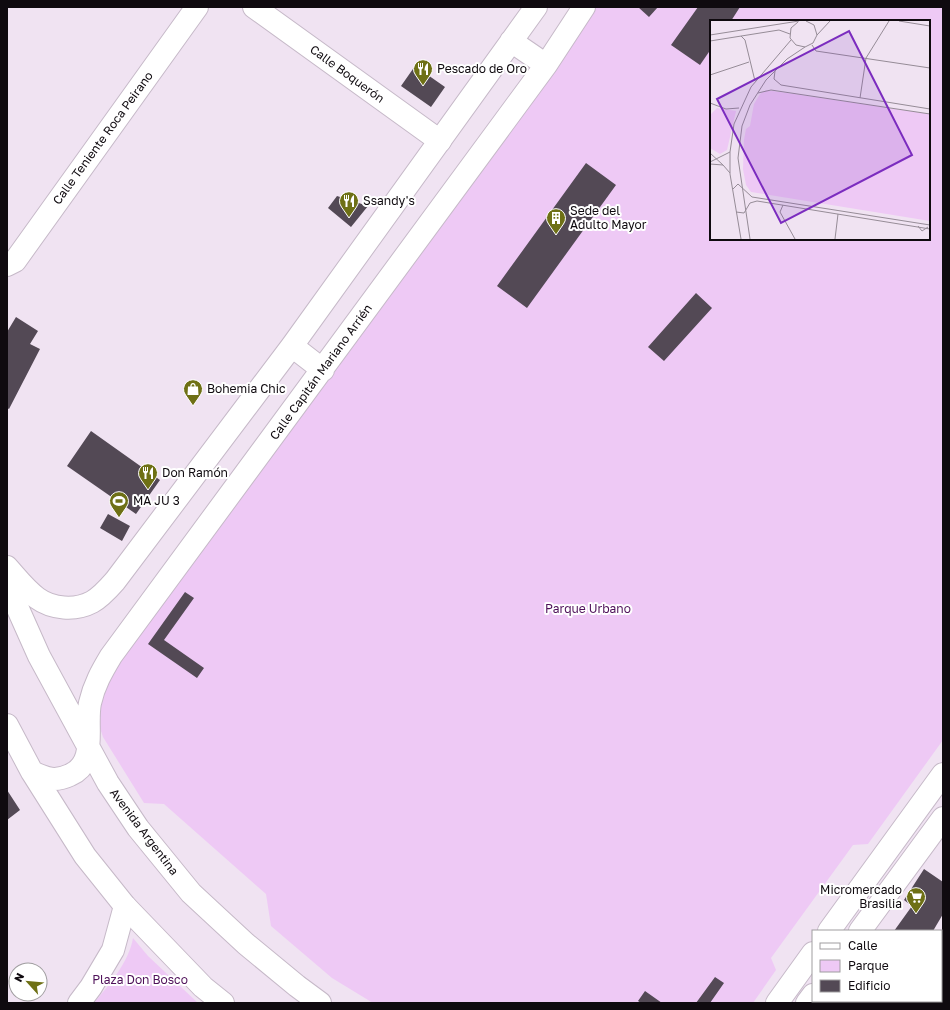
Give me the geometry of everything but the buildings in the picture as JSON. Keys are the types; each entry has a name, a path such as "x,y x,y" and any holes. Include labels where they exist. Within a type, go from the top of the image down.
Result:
{"street":[{"name":"Calle Teniente Roca Peirano","path":"7,265 15,261 197,7"},
{"name":"Calle Boquerón","path":"254,7 440,141"},
{"path":"7,567 38,599 58,607 79,607 92,602 104,593 115,581 292,346 536,7"},
{"name":"Calle Capitán Mariano Arrién","path":"89,748 90,704 97,678 111,656 323,370 546,65 584,7"},
{"path":"511,41 546,65"},
{"path":"292,346 323,370"},
{"name":"Avenida Argentina","path":"7,573 14,600 39,656 108,783 138,828 191,893 246,944 320,1003"},
{"path":"8,727 32,772 85,856 125,906 203,987 223,1003"},
{"path":"32,772 46,779 60,779 74,773 82,766 89,748"},
{"path":"830,930 943,774"},
{"path":"861,930 943,818"},
{"path":"79,1003 91,987 113,950 125,906"},
{"path":"777,1003 812,954"}],"green space":[{"name":"Parque Urbano","path":"591,7 943,7 943,740 868,844 853,845 771,958 776,970 753,1003 373,1003 332,978 271,926 266,894 164,804 144,803 103,737 95,713 97,684"},
{"name":"Plaza Don Bosco","path":"133,938 148,956 198,1003 94,1003 112,981 123,964 131,947"}],"place":[{"name":"Pescado de Oro","path":"423,86"},
{"name":"Ssandy's","path":"349,218"},
{"name":"Sede del Adulto Mayor","path":"556,235"},
{"name":"Bohemia Chic","path":"193,406"},
{"name":"Don Ramón","path":"148,490"},
{"name":"MA JU 3","path":"119,518"},
{"name":"Micromercado Brasilia","path":"916,914"}]}
